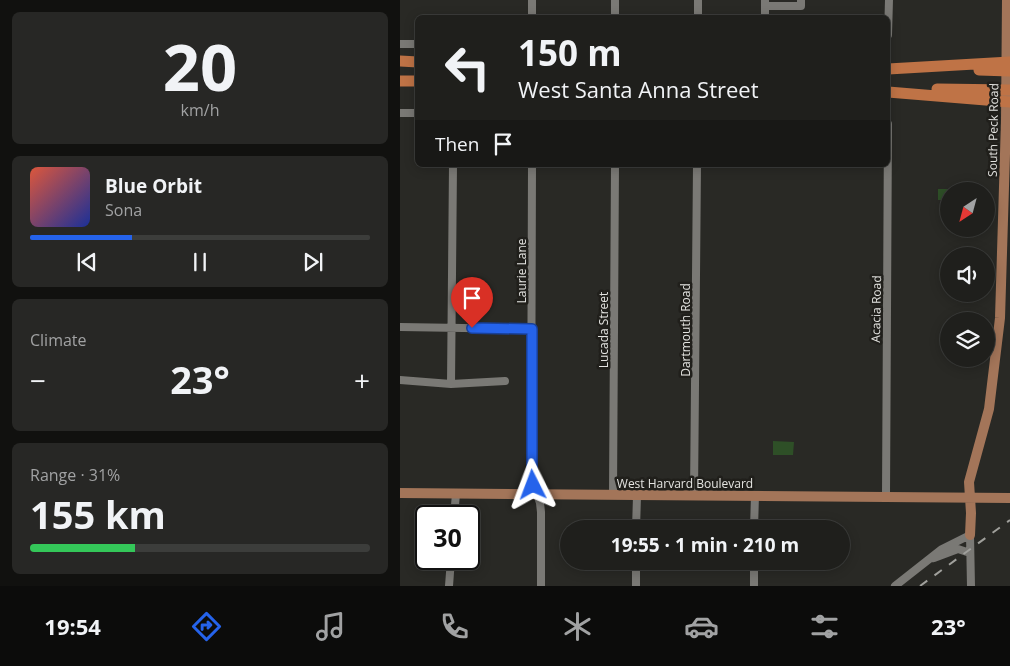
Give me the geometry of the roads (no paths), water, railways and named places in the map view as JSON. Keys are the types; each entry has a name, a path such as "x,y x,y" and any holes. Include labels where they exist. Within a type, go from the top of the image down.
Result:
{"highway":[{"path":"400,61 415,62"},
{"path":"890,69 1010,62"},
{"path":"890,69 1010,71"},
{"path":"400,81 415,81"},
{"path":"890,90 1010,90"},
{"path":"890,90 1010,102"}],"main road":[{"name":"South Peck Road","path":"970,534 969,482 988,415 993,384 1006,233 1007,0"},
{"name":"West Harvard Boulevard","path":"400,493 1010,498"}],"street":[{"path":"532,0 532,15"},
{"path":"615,0 615,15"},
{"path":"698,0 698,15"},
{"path":"765,3 801,6 801,0"},
{"path":"889,0 889,15"},
{"path":"400,44 415,44"},
{"path":"400,113 415,113"},
{"path":"452,384 453,167"},
{"name":"Laurie Lane","path":"532,167 532,477 541,512 540,586"},
{"name":"Lucada Street","path":"613,495 615,167"},
{"name":"Dartmouth Road","path":"694,496 697,167"},
{"name":"Acacia Road","path":"886,496 888,167"},
{"path":"400,327 532,329"},
{"path":"400,380 452,384 505,382"},
{"path":"455,505 456,494"},
{"path":"754,520 755,495"},
{"path":"636,520 637,496"},
{"path":"895,586 942,548 970,534"},
{"name":"South Peck Road","path":"970,534 971,586"},
{"path":"925,562 958,549 970,554"},
{"path":"449,586 450,570"},
{"path":"636,570 636,586"},
{"path":"754,570 754,586"}],"railway":[{"path":"920,586 1010,520"}]}
